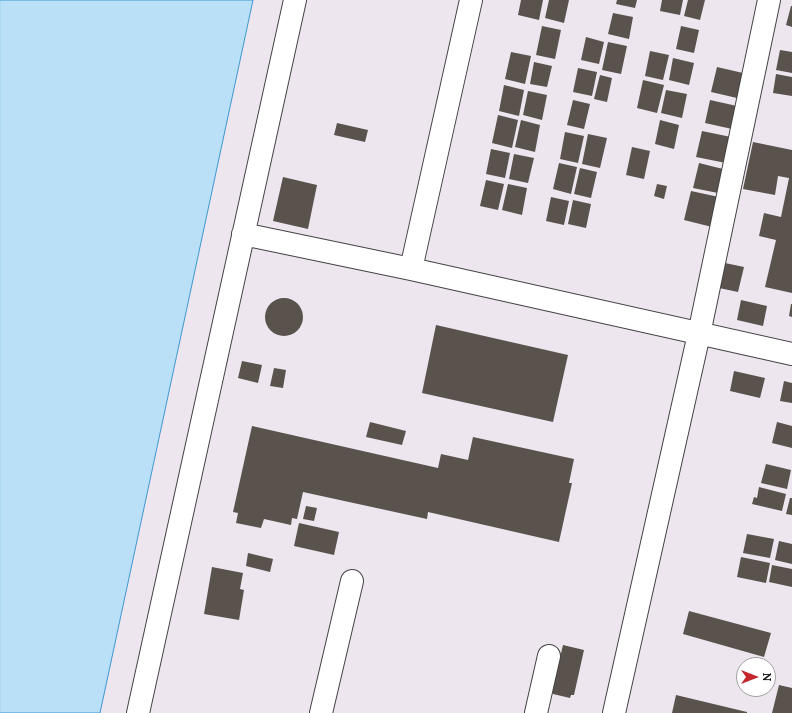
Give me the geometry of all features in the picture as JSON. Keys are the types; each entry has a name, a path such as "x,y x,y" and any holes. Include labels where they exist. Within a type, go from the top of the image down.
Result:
{"lane":[{"path":"138,713 295,0"},
{"path":"411,269 471,0"},
{"path":"614,713 699,334 769,0"},
{"path":"243,234 411,269 792,354"},
{"path":"321,713 352,581"},
{"path":"536,713 549,656"}],"shaded area":[{"path":"253,0 792,0 792,713 100,713"}],"water":[{"path":"0,0 253,0 100,713 0,713"}],"building":[{"path":"521,0 543,0 539,20 518,15"},
{"path":"549,0 569,0 564,23 545,18"},
{"path":"617,0 637,0 635,8 616,4"},
{"path":"662,0 683,0 680,15 660,11"},
{"path":"688,0 705,0 700,20 684,16"},
{"path":"792,6 792,27 786,25"},
{"path":"613,13 633,17 629,39 608,34"},
{"path":"542,26 561,30 555,59 536,55"},
{"path":"681,26 699,30 694,53 676,49"},
{"path":"586,37 604,42 599,64 581,60"},
{"path":"608,42 627,46 621,74 602,70"},
{"path":"780,50 792,52 792,73 776,70"},
{"path":"650,51 669,55 663,80 645,76"},
{"path":"511,52 531,56 525,84 505,79"},
{"path":"673,58 694,63 689,85 669,80"},
{"path":"534,62 552,66 547,87 530,84"},
{"path":"717,67 743,73 737,98 711,92"},
{"path":"578,68 597,72 592,96 573,92"},
{"path":"776,74 792,77 792,96 773,93"},
{"path":"600,75 612,78 607,102 594,99"},
{"path":"643,80 664,85 657,113 637,108"},
{"path":"504,85 524,90 519,116 499,111"},
{"path":"666,90 687,94 682,118 661,113"},
{"path":"528,91 547,95 542,120 523,115"},
{"path":"573,100 590,104 584,129 567,125"},
{"path":"710,100 737,106 732,129 705,123"},
{"path":"498,115 518,120 512,148 492,143"},
{"path":"521,120 540,125 535,152 515,147"},
{"path":"660,120 679,125 674,149 655,144"},
{"path":"337,123 368,130 365,142 334,135"},
{"path":"702,131 731,137 726,163 696,157"},
{"path":"565,132 584,136 578,163 560,159"},
{"path":"588,134 607,138 600,168 582,164"},
{"path":"753,142 792,150 792,293 765,287 776,240 759,236 764,213 781,217 789,178 778,176 775,195 743,189"},
{"path":"632,147 650,151 644,179 626,175"},
{"path":"491,149 510,153 505,178 486,174"},
{"path":"514,154 534,158 528,183 509,179"},
{"path":"559,163 577,167 571,194 553,189"},
{"path":"699,163 723,169 718,193 693,188"},
{"path":"580,168 597,172 591,198 574,194"},
{"path":"283,177 317,185 308,229 273,221"},
{"path":"486,180 504,184 498,210 480,206"},
{"path":"508,184 527,188 522,215 502,210"},
{"path":"657,184 667,186 664,199 654,196"},
{"path":"691,191 719,197 712,227 684,220"},
{"path":"551,197 569,201 564,225 546,221"},
{"path":"573,200 591,204 586,228 568,224"},
{"path":"725,263 744,267 738,292 719,288"},
{"path":"280,298 288,298 295,301 300,306 303,317 300,328 295,333 288,336 280,336 273,333 268,328 265,321 265,313 268,306 273,301"},
{"path":"741,300 767,306 763,326 737,320"},
{"path":"792,304 792,317 789,316"},
{"path":"436,325 568,355 553,422 422,393"},
{"path":"242,361 262,365 258,383 238,378"},
{"path":"274,368 286,370 283,388 270,386"},
{"path":"734,371 765,378 760,398 730,391"},
{"path":"784,381 792,383 792,403 780,401"},
{"path":"370,422 406,431 402,445 366,437"},
{"path":"777,422 792,426 792,448 772,443"},
{"path":"252,426 438,468 441,454 468,460 473,437 574,459 569,483 572,483 559,542 428,512 427,519 303,492 297,519 292,518 291,525 264,519 261,528 236,523 238,513 233,512"},
{"path":"766,464 791,470 787,489 761,483"},
{"path":"759,487 786,494 782,511 752,504 754,497 757,498"},
{"path":"790,498 792,498 792,515 786,514"},
{"path":"306,506 317,508 314,521 303,519"},
{"path":"299,523 339,532 334,555 294,546"},
{"path":"747,534 774,539 770,558 743,553"},
{"path":"779,541 792,544 792,564 775,560"},
{"path":"248,553 273,559 270,572 246,566"},
{"path":"741,557 770,563 766,583 737,577"},
{"path":"772,565 792,569 792,587 769,582"},
{"path":"212,567 243,573 240,589 244,590 239,620 204,614"},
{"path":"689,611 771,633 764,657 683,634"},
{"path":"563,645 584,650 574,695 571,695 570,698 553,694 552,691"},
{"path":"779,685 792,688 792,713 772,713"},
{"path":"676,695 747,712 747,713 672,713"}]}
